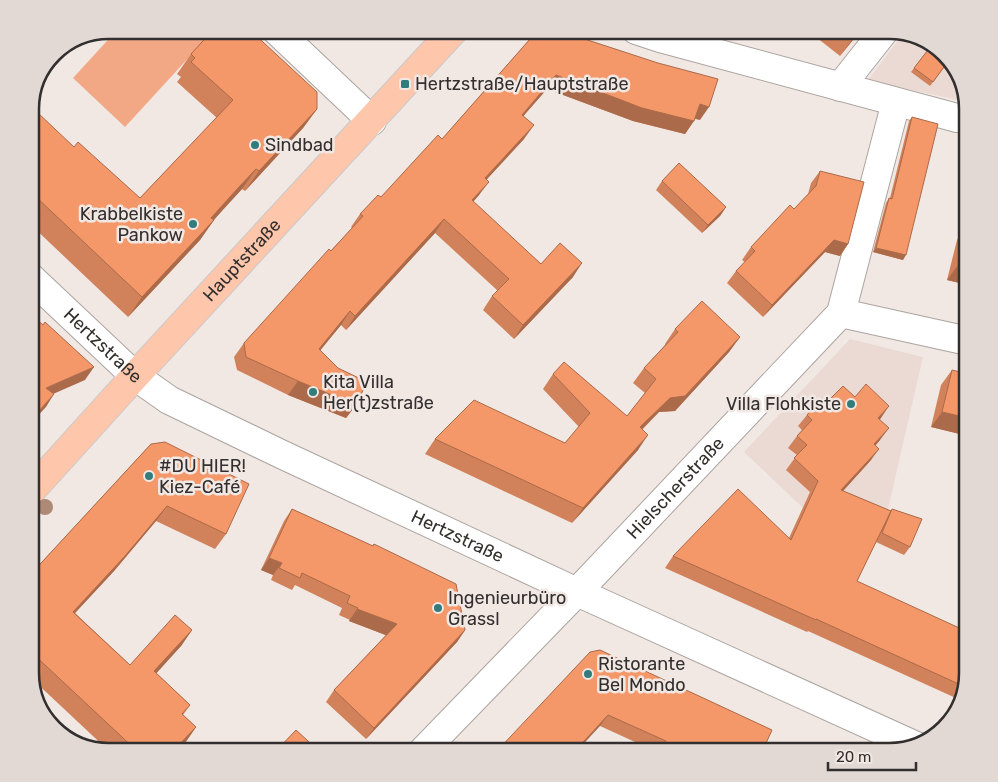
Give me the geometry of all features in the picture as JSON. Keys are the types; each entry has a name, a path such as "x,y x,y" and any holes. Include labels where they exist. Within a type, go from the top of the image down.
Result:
{"main road":[{"name":"Hauptstraße","path":"39,482 446,39"}],"street":[{"path":"285,39 372,121"},
{"path":"675,39 840,87 957,118"},
{"path":"840,87 878,39"},
{"name":"Hielscherstraße","path":"431,743 841,313 896,102"},
{"name":"Hertzstraße","path":"39,285 135,376 178,404 576,592 906,741"},
{"path":"841,313 959,339"}],"shaded area":[{"path":"109,39 206,39 125,127 73,78"},
{"path":"899,39 924,48 939,59 952,78 958,100 868,80"},
{"name":"Villa Flohkiste","path":"850,339 923,357 886,518 803,508 744,452"}],"building":[{"path":"205,39 260,39 317,92 317,109 259,171 256,169 238,188 211,218 214,220 142,297 39,200 39,114 74,147 78,142 140,198 233,100 191,62 195,58 191,54"},
{"path":"530,39 585,39 658,63 718,79 709,107 700,104 694,121 642,108 556,75 522,115 534,125 485,178 489,182 472,200 541,264 560,243 582,263 523,325 492,296 509,279 444,219 355,316 350,311 319,349 338,368 367,382 356,405 246,357 244,343 329,249 331,251 363,216 360,214 378,195 381,197 438,135 442,139"},
{"path":"928,50 945,66 933,82 914,68"},
{"path":"912,117 938,124 906,255 876,248 889,198 892,199"},
{"path":"679,163 726,207 708,225 662,181"},
{"path":"820,171 864,182 848,244 834,240 772,305 736,271 755,251 751,247 790,205 794,209 816,186"},
{"path":"702,301 740,337 685,396 670,398 640,427 648,435 583,508 435,439 474,400 565,443 590,413 553,374 564,362 627,416 656,379 644,368 678,332 675,329"},
{"path":"39,321 43,325 45,322 94,367 46,388 54,394 39,411"},
{"path":"952,370 959,372 959,416 942,412"},
{"path":"866,384 889,406 878,418 889,428 874,444 879,449 841,490 891,511 857,581 959,628 959,684 673,556 738,489 791,540 818,481 794,458 807,445 797,436 812,420 807,415 822,398 827,402 843,386 855,397"},
{"path":"165,442 249,484 226,534 167,506 125,556 73,612 130,665 175,615 192,630 154,671 190,705 182,714 196,727 181,743 128,743 39,659 39,565 151,444"},
{"path":"292,509 373,546 374,544 456,584 465,630 374,728 334,690 397,624 357,609 347,603 350,596 302,573 300,578 279,568 282,563 269,558"},
{"path":"892,509 922,519 910,547 882,533"},
{"path":"600,650 772,730 766,743 665,743 666,741 608,715 582,743 504,743 590,652"},
{"path":"296,730 310,743 284,743"}],"place":[{"name":"Hertzstraße/Hauptstraße","path":"405,84"},
{"name":"Sindbad","path":"255,145"},
{"name":"Krabbelkiste Pankow","path":"193,224"},
{"name":"Kita Villa Her(t)zstraße","path":"313,392"},
{"name":"Villa Flohkiste","path":"851,404"},
{"name":"#DU HIER! Kiez-Café","path":"149,476"},
{"name":"Ingenieurbüro Grassl","path":"438,608"},
{"name":"Ristorante Bel Mondo","path":"588,674"}]}
